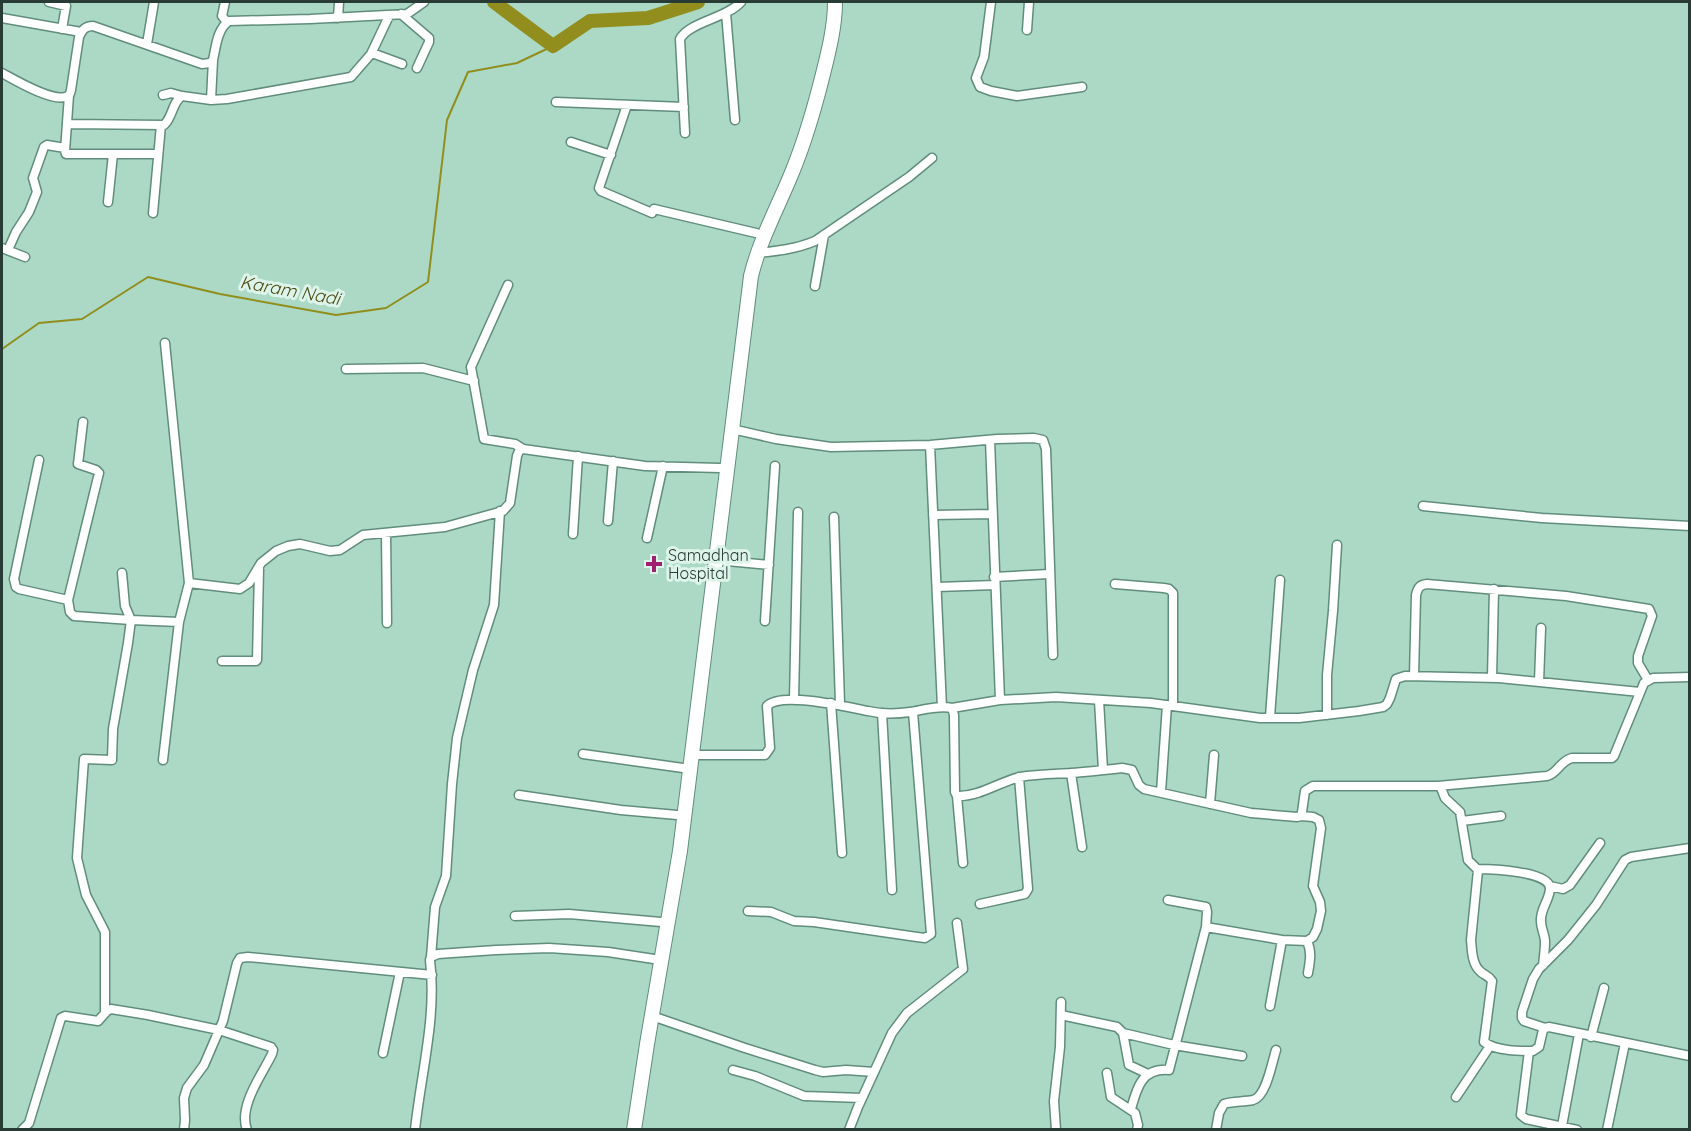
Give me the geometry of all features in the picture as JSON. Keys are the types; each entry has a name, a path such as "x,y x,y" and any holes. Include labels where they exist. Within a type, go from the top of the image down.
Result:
{"main road":[{"path":"626,1130 654,959 661,922 669,899 677,815 747,257 795,140 830,6"},
{"path":"634,1130 692,755 751,276 758,252 811,121 830,49 830,6"}],"street":[{"path":"49,2 65,5 62,29"},
{"path":"147,44 154,2"},
{"path":"225,2 223,17 227,22"},
{"path":"338,18 339,2"},
{"path":"211,100 213,60 221,30 227,22 401,14 409,13 424,2"},
{"path":"686,133 681,36 688,30 726,13 741,2"},
{"path":"991,2 984,57 976,78 980,87 1017,96 1082,87"},
{"path":"1027,30 1029,2"},
{"path":"726,13 735,120"},
{"path":"401,14 430,40 417,68"},
{"path":"163,95 171,93 211,100 351,78 372,53 389,15"},
{"path":"2,18 81,32"},
{"path":"158,154 65,153 69,94 81,32 84,28 93,26 202,64 213,60"},
{"path":"372,53 402,64"},
{"path":"2,73 52,97 65,97 69,94"},
{"path":"68,124 161,125 167,123 177,99 182,96"},
{"path":"556,102 684,107"},
{"path":"627,105 600,190 653,211 756,233"},
{"path":"153,213 161,125"},
{"path":"571,142 611,155"},
{"path":"25,257 5,249 29,212 37,192 33,178 44,147 65,148"},
{"path":"108,202 113,154"},
{"path":"758,252 785,250 805,245 824,235 909,177 932,158"},
{"path":"815,286 824,235"},
{"path":"508,285 472,364 484,439 515,444 523,449 613,461 720,468"},
{"path":"163,760 179,622 189,583 165,343"},
{"path":"346,369 423,368 474,381"},
{"path":"83,422 78,464 96,470 99,475 68,600 70,612 74,616 179,622"},
{"path":"732,429 818,446 930,445 1034,438 1043,440 1046,449 1053,655"},
{"path":"990,440 1000,700"},
{"path":"930,445 937,588 947,707 954,714 954,779 963,864"},
{"path":"189,583 240,589 249,583 259,566 276,551 288,546 300,544 330,551 340,550 361,536 445,527 500,512 510,503 517,456 523,449"},
{"path":"573,534 578,456"},
{"path":"39,460 14,583 20,589 68,600"},
{"path":"608,521 613,461"},
{"path":"647,538 663,466"},
{"path":"765,621 775,466"},
{"path":"1423,506 1542,518 1689,526"},
{"path":"415,1130 431,1016 430,960 435,907 446,876 457,738 473,670 494,605 500,512"},
{"path":"794,700 798,512"},
{"path":"933,515 992,514"},
{"path":"834,517 835,703 842,853"},
{"path":"386,533 387,623"},
{"path":"1327,715 1327,675 1334,611 1337,544"},
{"path":"716,560 769,565"},
{"path":"222,662 257,661 259,566"},
{"path":"105,1013 105,932 86,895 77,858 83,759 112,760 113,729 131,620 125,606 122,573"},
{"path":"937,588 1050,574"},
{"path":"1270,717 1280,580"},
{"path":"1115,584 1164,588 1173,593 1170,706 1161,792"},
{"path":"1413,676 1417,588 1427,584 1566,596 1649,609 1652,616 1638,656 1638,663 1648,680"},
{"path":"1492,678 1494,589"},
{"path":"1539,682 1541,628"},
{"path":"692,755 765,755 770,748 767,706 773,701 835,703 882,713 913,712 1000,700 1047,697 1170,706 1260,718 1299,718 1378,709 1388,704 1396,680 1405,676 1492,678 1640,692"},
{"path":"1300,816 1306,788 1313,786 1438,786 1546,776 1556,772 1566,760 1572,758 1612,758 1640,692 1648,680 1689,677"},
{"path":"1099,700 1103,770"},
{"path":"748,911 771,912 794,921 848,926 917,937 925,938 931,934 913,712"},
{"path":"882,713 892,890"},
{"path":"583,754 683,768"},
{"path":"1210,804 1214,755"},
{"path":"957,796 969,795 1019,777 1122,768 1132,770 1138,785 1144,789 1251,813 1313,817 1319,820 1321,828 1313,886 1320,902 1320,918 1313,937 1307,941 1281,940 1206,927"},
{"path":"1071,773 1082,847"},
{"path":"980,904 1024,894 1028,889 1019,777"},
{"path":"1438,786 1447,801 1460,812 1467,857 1474,866 1472,948 1475,966 1492,981 1484,1042 1490,1046 1536,1050 1545,1028"},
{"path":"519,795 621,810 677,815"},
{"path":"1462,821 1501,816"},
{"path":"1474,866 1536,876 1548,882 1550,886 1563,889 1570,885 1600,843"},
{"path":"1689,848 1631,857 1626,860 1596,905 1533,979 1521,1016 1524,1021 1545,1028 1689,1056"},
{"path":"1543,965 1545,942 1541,920 1550,886"},
{"path":"1131,1110 1138,1086 1148,1074 1156,1069 1169,1070 1206,927 1208,912 1206,907 1168,900"},
{"path":"515,916 569,914 661,922"},
{"path":"849,1130 892,1033 907,1013 963,969 957,923"},
{"path":"1270,1006 1281,940"},
{"path":"1307,941 1311,948 1308,973"},
{"path":"431,957 438,954 528,948 608,952 654,959"},
{"path":"184,1130 184,1098 187,1088 204,1065 223,1021 240,958 432,975"},
{"path":"383,1053 400,972"},
{"path":"1591,1037 1604,988"},
{"path":"1056,1130 1054,1101 1061,1002"},
{"path":"22,1130 28,1124 61,1018 64,1016 98,1021 105,1013 114,1009 219,1030 268,1046 273,1050 246,1106 244,1119 247,1130"},
{"path":"1061,1015 1117,1027 1123,1033 1242,1056"},
{"path":"652,1016 815,1070 874,1072"},
{"path":"1123,1033 1129,1065 1148,1074"},
{"path":"1562,1126 1579,1034"},
{"path":"1607,1130 1625,1043"},
{"path":"1456,1097 1490,1046"},
{"path":"1216,1130 1219,1113 1224,1104 1254,1100 1259,1097 1267,1081 1276,1050"},
{"path":"1529,1051 1521,1115 1526,1119 1576,1130"},
{"path":"733,1070 756,1076 804,1096 862,1098"},
{"path":"1107,1073 1112,1097 1137,1117 1137,1130"}],"waterway":[{"path":"494,2 553,46 590,21 648,18 698,2"},
{"name":"Karam Nadi","path":"2,349 39,323 82,319 148,277 220,294 336,315 386,308 428,282 447,120 468,72 517,63 553,46"}],"place":[{"name":"Samadhan Hospital","path":"654,564"}]}
